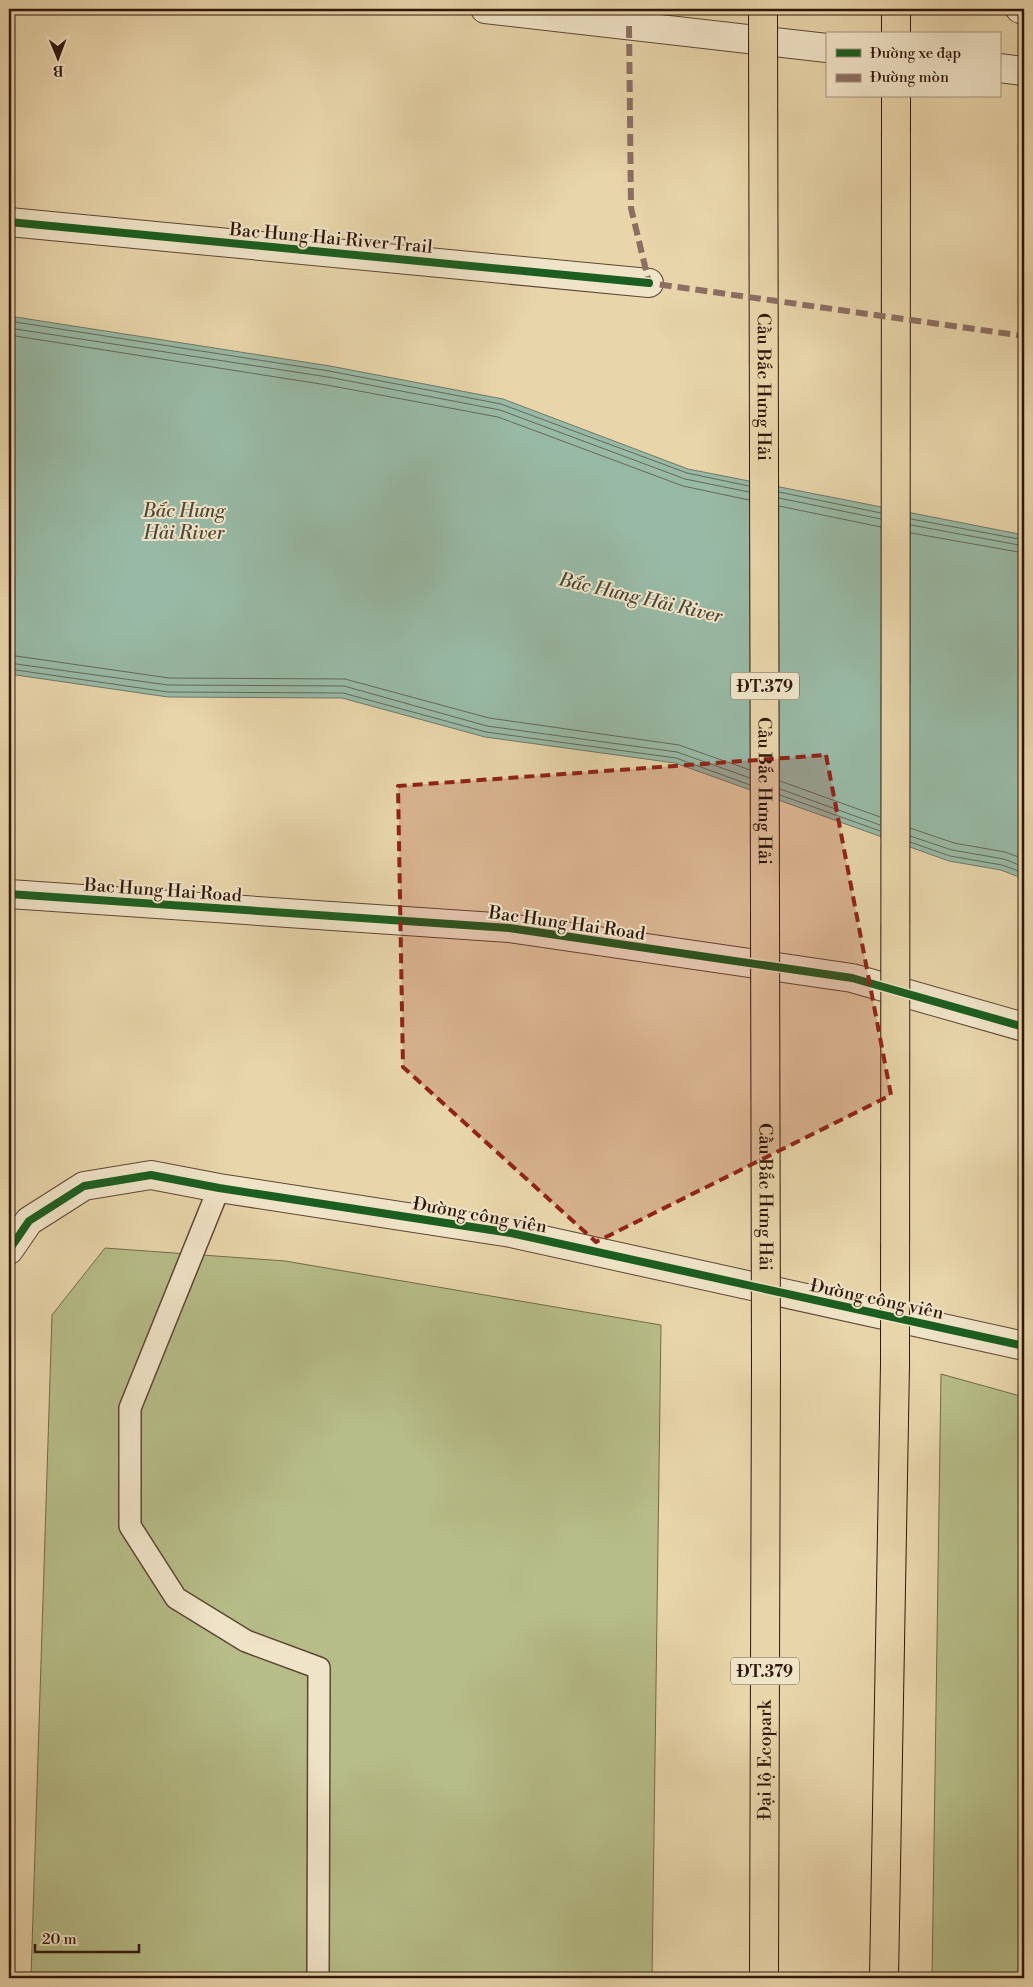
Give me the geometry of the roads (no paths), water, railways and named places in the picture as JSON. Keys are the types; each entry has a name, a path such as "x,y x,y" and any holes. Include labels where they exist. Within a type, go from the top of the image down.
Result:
{"highway":[{"name":"Cầu Bắc Hưng Hải","path":"763,9 766,1364"},
{"path":"896,9 896,32"},
{"path":"884,1978 895,1365 896,98"},
{"name":"Đại lộ Ecopark","path":"764,1978 766,1364"}],"street":[{"path":"485,9 629,17 826,48"},
{"path":"1000,68 1024,71"},
{"name":"Bac Hung Hai River Trail","path":"9,222 649,283"},
{"name":"Bac Hung Hai Road","path":"9,894 509,928 852,978 1024,1027"},
{"name":"Đường công viên","path":"9,1250 29,1221 84,1186 151,1175 219,1188 511,1233 1024,1346"}],"lane":[{"path":"219,1188 130,1408 130,1526 176,1598 246,1641 319,1668 318,1978"}],"water":[{"name":"Bắc Hưng Hải River","path":"9,316 330,366 503,399 688,469 1024,535 1024,879 1001,870 949,861 675,763 485,737 342,698 168,697 9,674"}]}
